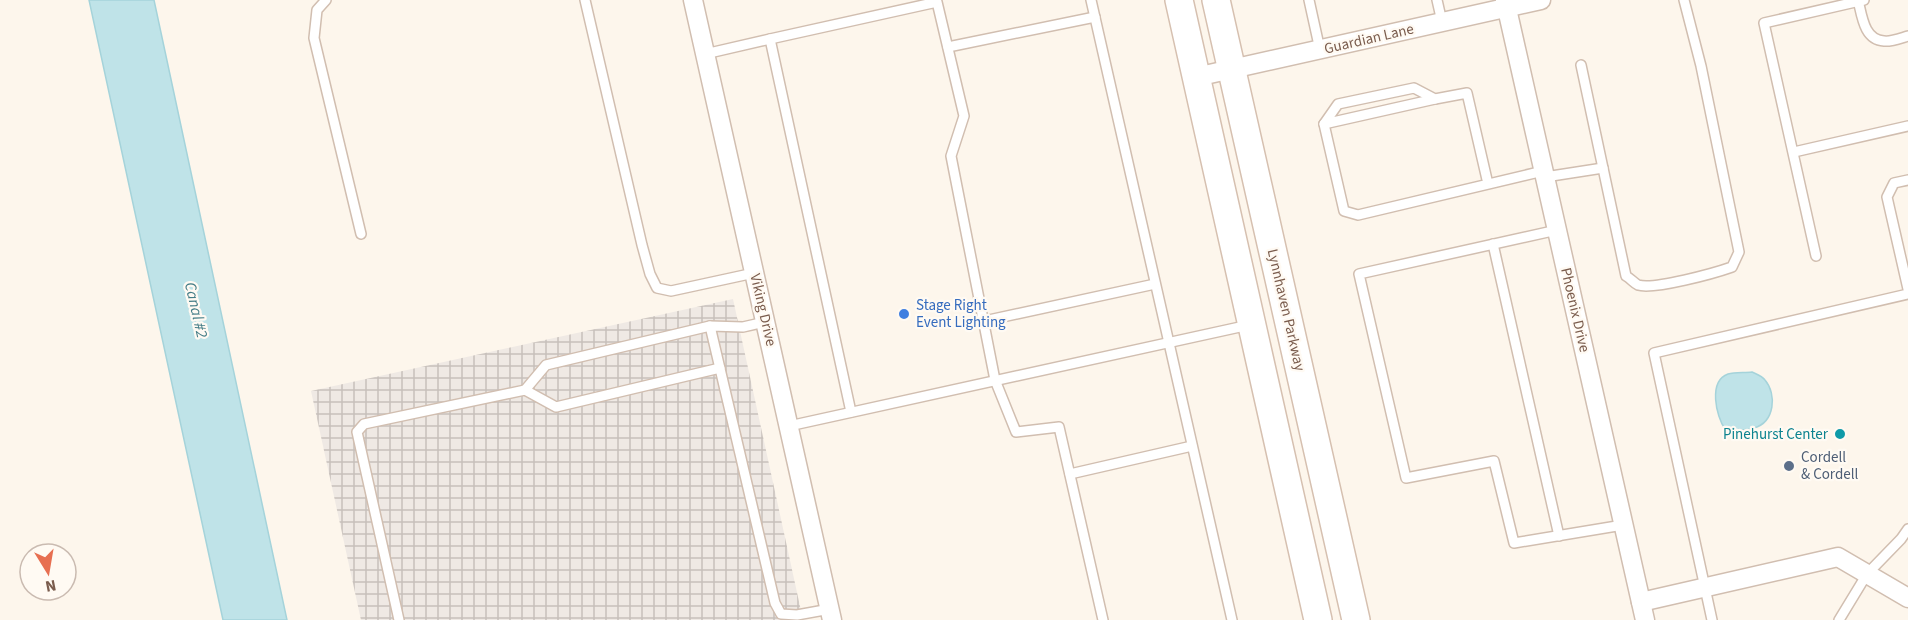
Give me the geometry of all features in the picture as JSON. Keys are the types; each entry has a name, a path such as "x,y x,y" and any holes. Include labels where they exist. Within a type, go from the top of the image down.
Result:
{"main road":[{"path":"1179,0 1318,620"},
{"name":"Lynnhaven Parkway","path":"1216,0 1356,620"}],"street":[{"name":"Viking Drive","path":"693,0 831,614"},
{"name":"Guardian Lane","path":"1196,77 1442,22 1506,4 1541,0"},
{"name":"Phoenix Drive","path":"1506,4 1645,620"},
{"path":"1641,602 1838,557 1908,597"}],"lane":[{"path":"326,0 316,10 314,38 361,234"},
{"path":"585,0 645,254 650,274 657,288 671,291 754,273"},
{"path":"1091,0 1232,620"},
{"path":"1309,0 1320,50"},
{"path":"1437,0 1442,22"},
{"path":"1581,65 1626,276 1638,285 1653,286 1716,273 1732,267 1739,252 1701,66 1684,0"},
{"path":"1816,256 1764,23 1860,0 1866,30 1873,38 1885,41 1908,36"},
{"path":"705,54 942,1 948,47 964,117 951,156 995,381 1016,432 1059,427 1103,620"},
{"path":"948,47 1095,17"},
{"path":"770,39 851,412"},
{"path":"1435,99 1414,88 1338,104 1324,124 1344,212 1358,215 1488,184 1544,174 1603,168"},
{"path":"1324,124 1467,93 1488,184"},
{"path":"1794,152 1908,126"},
{"path":"1908,180 1894,183 1887,197 1908,289"},
{"path":"1557,230 1359,274 1406,478 1494,460 1514,543 1623,525"},
{"path":"1493,244 1559,536"},
{"path":"984,321 1155,284"},
{"path":"1712,620 1654,353 1908,294"},
{"path":"399,620 357,432 364,424 525,390 546,365 710,326 743,327 765,322"},
{"path":"789,426 1252,324"},
{"path":"710,326 776,603 781,614 831,614"},
{"path":"525,390 556,407 720,368"},
{"path":"1070,474 1192,446"},
{"path":"1839,620 1866,574 1908,529"}],"shaded area":[{"path":"733,299 803,620 361,620 311,391"}],"water":[{"name":"Canal #2","path":"89,0 154,0 287,620 223,620"},
{"path":"1752,372 1762,377 1769,386 1772,400 1770,414 1761,425 1754,428 1725,429 1717,408 1718,384 1728,374"}],"place":[{"name":"Stage Right Event Lighting","path":"904,314"},
{"name":"Pinehurst Center","path":"1840,434"},
{"name":"Cordell & Cordell","path":"1789,466"}]}
